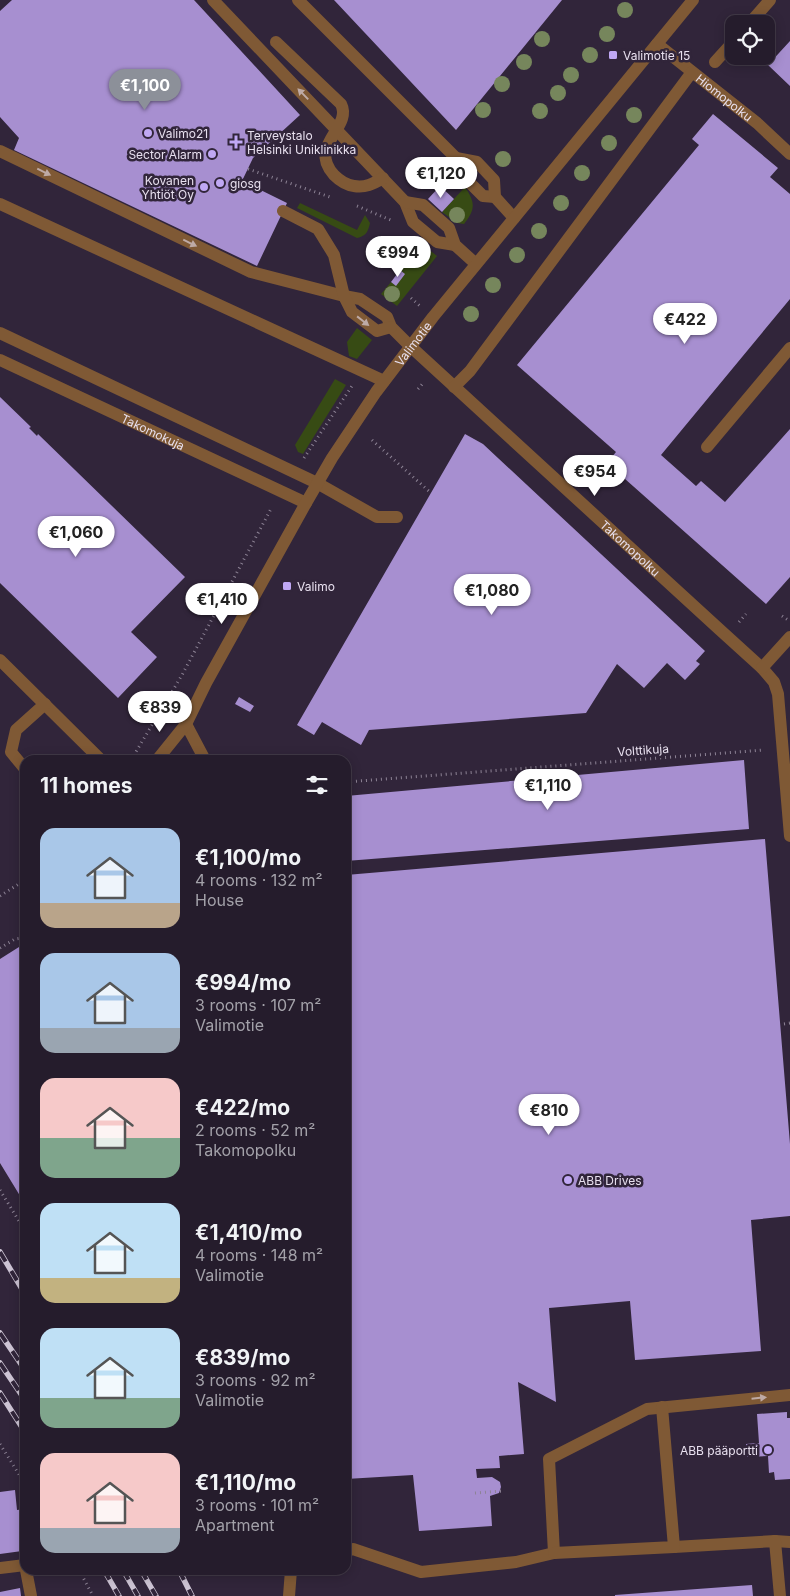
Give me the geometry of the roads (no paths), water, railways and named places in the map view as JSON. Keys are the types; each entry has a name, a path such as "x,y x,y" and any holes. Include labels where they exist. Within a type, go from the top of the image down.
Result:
{"street":[{"path":"212,0 405,202 414,222 437,242 455,245"},
{"path":"298,0 456,158 463,176 483,196 495,197"},
{"name":"Valimotie","path":"161,755 186,724 206,683 317,483 384,381 476,264 693,0"},
{"path":"757,15 770,0"},
{"path":"276,42 341,104 344,110 343,120 330,139 326,150 327,162 336,176 350,186 361,187 373,185 382,178"},
{"name":"Hiomopolku","path":"657,44 757,124 790,154"},
{"path":"715,62 725,51"},
{"path":"454,387 470,371 692,72"},
{"path":"0,151 251,272 344,296 338,264 321,233 318,229 283,211"},
{"path":"456,158 477,162 494,180 495,197 514,218"},
{"path":"405,202 423,205 449,228 455,245 476,264"},
{"path":"0,204 384,381"},
{"name":"Takomopolku","path":"344,296 352,312 377,331 391,327 454,387 762,668 774,682 778,694 790,836"},
{"path":"0,333 317,483 377,517 398,517"},
{"path":"707,447 790,348"},
{"name":"Takomokuja","path":"0,360 306,503"},
{"path":"762,668 790,637"},
{"path":"0,660 95,755"},
{"path":"20,763 11,752 16,730 45,704"},
{"path":"186,724 202,755"},
{"path":"554,1553 548,1459 647,1409 790,1395"},
{"path":"662,1408 674,1547"},
{"path":"775,1541 780,1596"},
{"path":"351,1550 421,1572 516,1562 554,1553 775,1541 790,1542"},
{"path":"0,1568 20,1566"},
{"path":"27,1575 32,1596"},
{"path":"289,1596 291,1575"}],"railway":[{"path":"0,1252 20,1286"},
{"path":"0,1333 20,1363"},
{"path":"0,1363 20,1393"},
{"path":"0,1393 20,1424"},
{"path":"107,1575 119,1596"},
{"path":"126,1575 138,1596"},
{"path":"144,1575 156,1596"},
{"path":"182,1575 192,1596"}],"place":[{"name":"Valimotie 15","path":"613,55"},
{"name":"Valimo21","path":"148,133"},
{"name":"Terveystalo Helsinki Uniklinikka","path":"236,142"},
{"name":"Sector Alarm","path":"212,154"},
{"name":"giosg","path":"220,183"},
{"name":"Kovanen Yhtiöt Oy","path":"204,187"},
{"name":"Valimo","path":"287,586"},
{"name":"ABB Drives","path":"568,1180"},
{"name":"ABB pääportti","path":"768,1450"}]}
